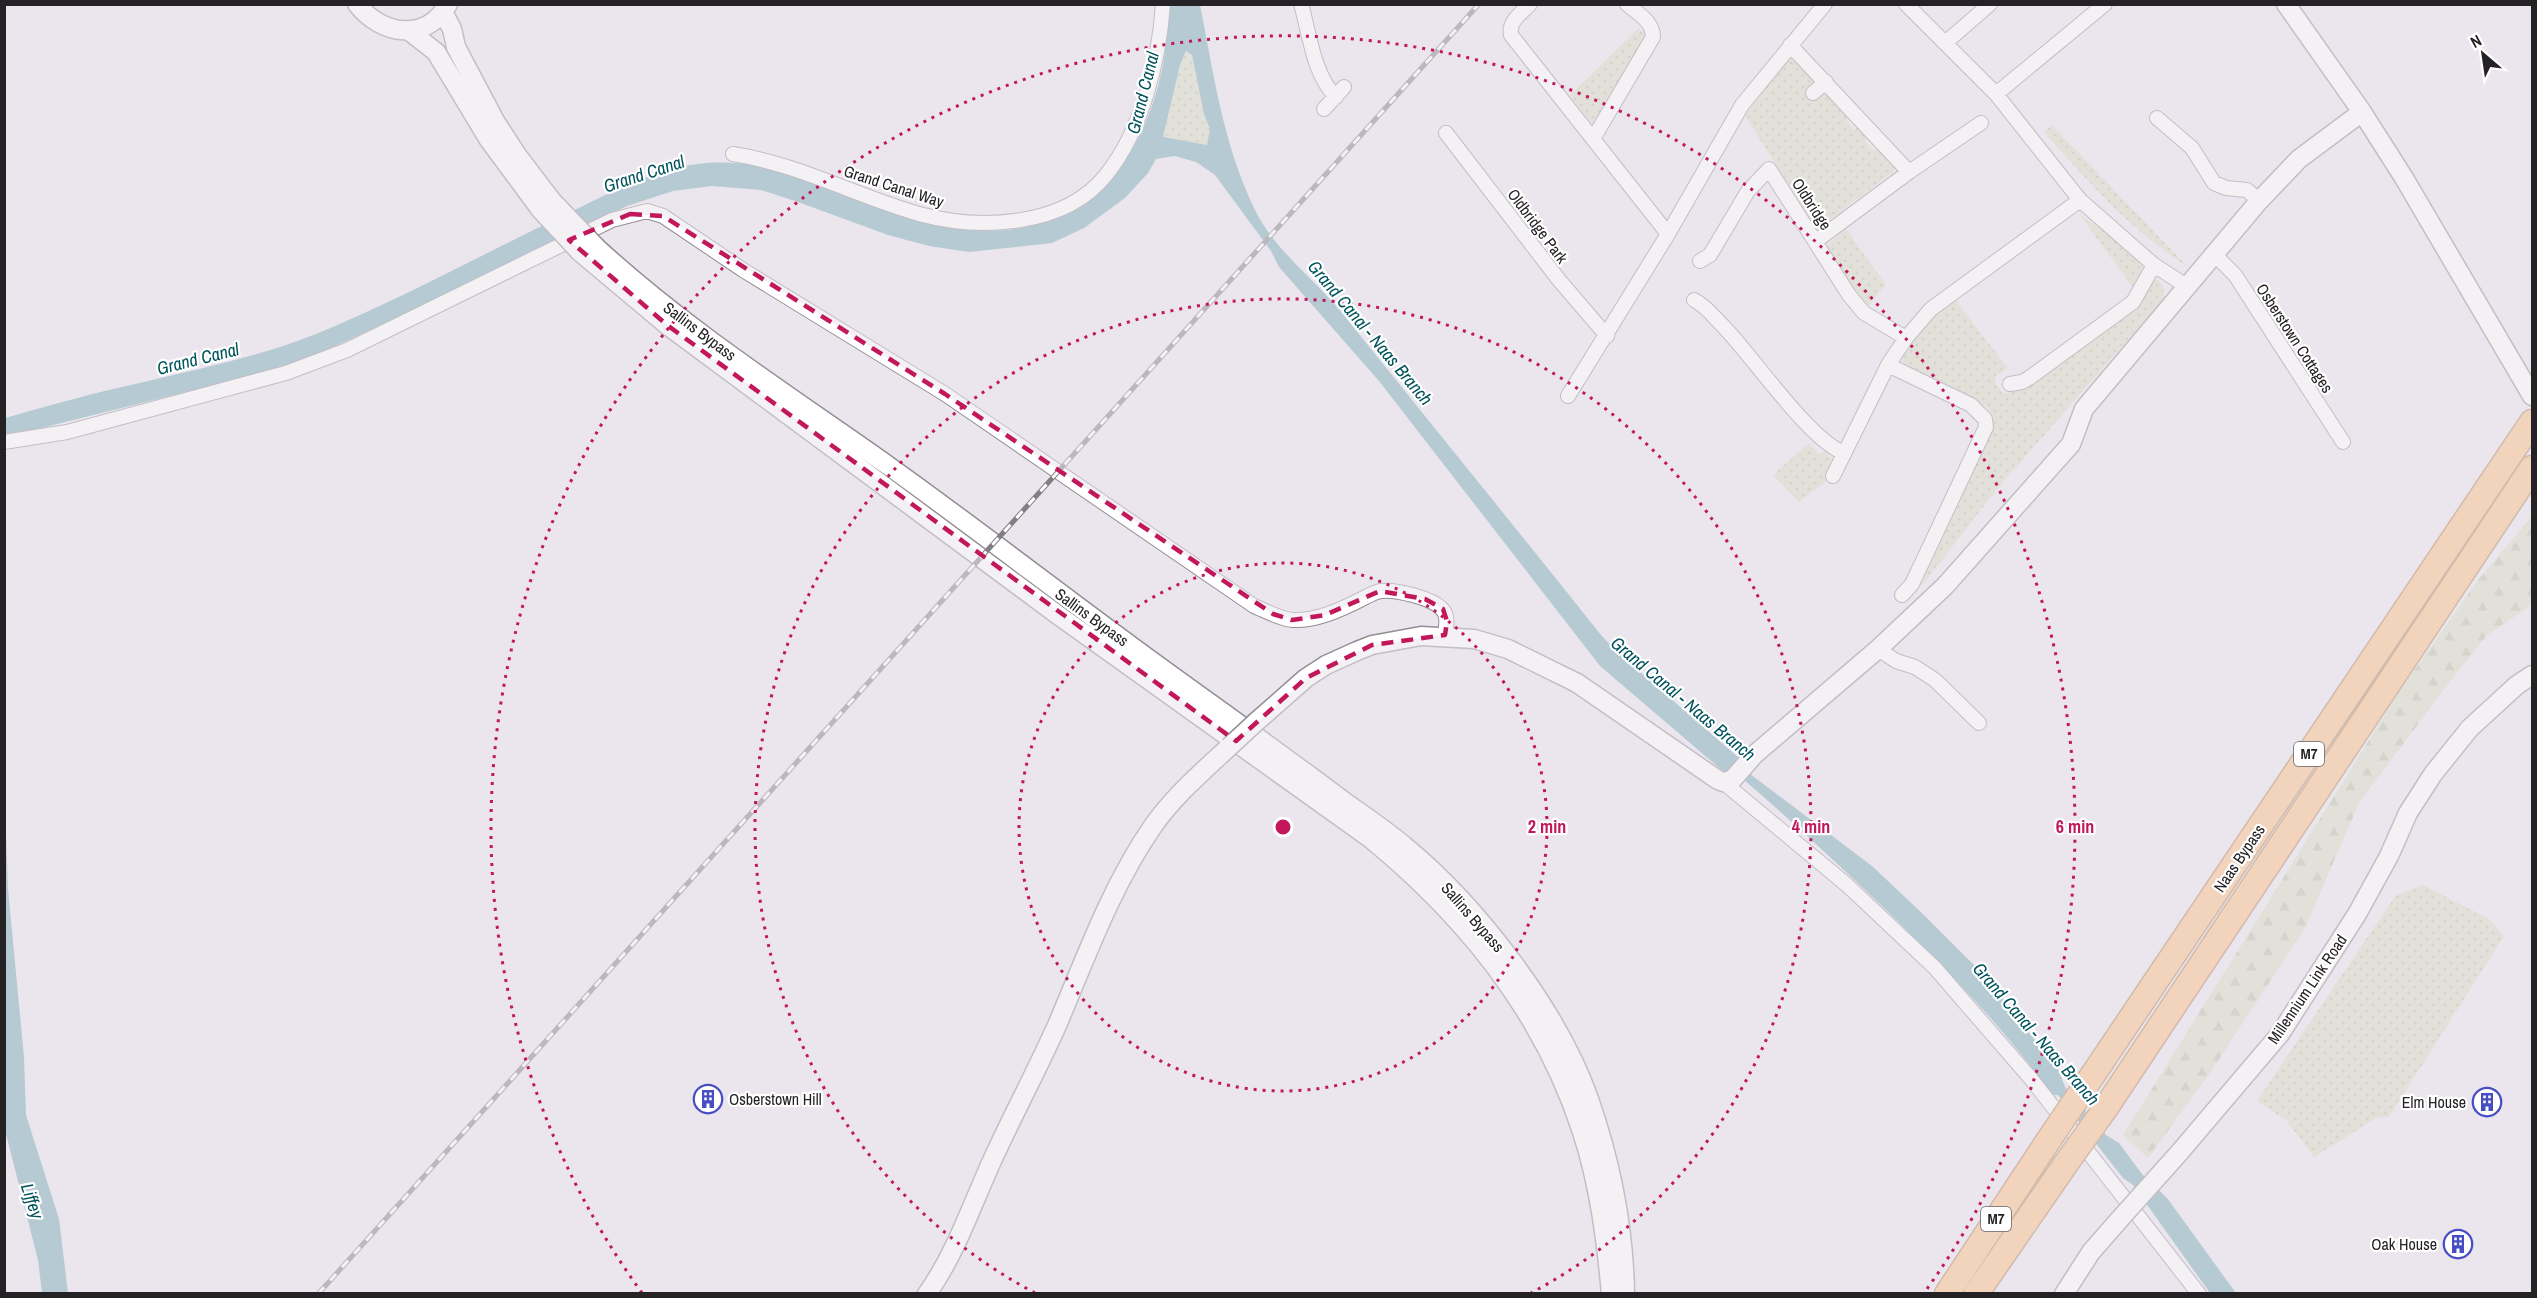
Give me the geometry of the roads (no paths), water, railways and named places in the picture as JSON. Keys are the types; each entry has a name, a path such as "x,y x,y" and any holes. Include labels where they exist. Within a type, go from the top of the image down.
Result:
{"highway":[{"name":"Naas Bypass","path":"1947,1293 2532,422"},
{"name":"Naas Bypass","path":"1976,1293 2105,1109 2532,468"}],"main road":[{"path":"357,4 366,16 379,25 393,30 409,31 424,27 445,8"},
{"path":"2286,4 2362,112 2449,252 2532,396"},
{"name":"Sallins Bypass","path":"445,8 456,47 495,121 546,205"},
{"name":"Sallins Bypass","path":"409,31 436,52 489,140 546,205 588,250 676,332 1058,615 1371,839 1439,900 1494,963 1525,1009 1553,1059 1583,1132 1594,1174 1603,1223 1611,1293"},
{"path":"927,1293 953,1251 997,1149 1044,1054 1099,929 1137,851 1154,824 1186,786 1306,678 1326,665 1372,645 1445,635 1474,639 1508,649 1577,683 1727,781 1878,650 1944,586 2071,444 2084,409 2259,201 2299,159 2362,112"},
{"name":"Sallins Bypass","path":"588,250 665,304 781,392 892,468 1069,601 1284,754 1406,848 1441,880 1488,931 1515,967 1549,1018 1589,1098 1616,1194 1624,1254 1625,1293"},
{"name":"Millennium Link Road","path":"2064,1293 2091,1252 2280,1034 2357,914 2389,856 2408,813 2433,774 2470,728 2517,685 2532,675"}],"street":[{"name":"Grand Canal Way","path":"733,154 783,164 894,206 950,221 984,223 1013,221 1059,209 1082,196 1105,177 1134,130 1148,88 1163,4"},
{"path":"1301,4 1320,75 1326,87 1340,92 1324,109"},
{"path":"1530,4 1512,22 1509,28 1511,35 1668,234"},
{"path":"1593,139 1653,37 1653,30 1649,23 1627,4"},
{"path":"1568,396 1668,234 1742,105 1825,4"},
{"path":"1906,4 1996,94 2080,200 2154,265 2188,287"},
{"path":"1945,43 1990,4"},
{"path":"1996,94 2105,4"},
{"path":"1790,45 1909,172"},
{"path":"1813,93 1826,82"},
{"path":"2157,118 2192,148 2214,183 2226,188 2247,190 2259,201"},
{"path":"1816,241 1909,172 1981,123"},
{"name":"Oldbridge Park","path":"1446,134 1558,280 1607,336"},
{"name":"Oldbridge","path":"1761,156 1849,295 1864,313 1906,338"},
{"path":"1700,261 1710,255 1748,191 1769,169"},
{"path":"1833,476 1888,365 1906,338 1931,309 2080,200"},
{"path":"4,442 67,432 276,376 311,364 358,344 612,220 647,211 663,216 743,270 945,394 1254,606 1293,620 1325,615 1380,591 1402,592 1425,599 1443,609 1447,621 1445,635"},
{"name":"Osberstown Cottages","path":"2215,255 2235,275 2343,442"},
{"path":"2010,384 2030,378 2133,302 2154,265"},
{"path":"1694,300 1701,304 1734,337 1809,425 1835,450 1844,453"},
{"path":"1888,365 1971,405 1986,418 1986,427 1912,584 1902,595"},
{"path":"1878,650 1896,661 1915,667 1935,680 1979,723"},
{"path":"1727,781 1847,885 1935,968 2032,1080 2199,1293"}],"water":[{"path":"1169,5 1200,5 1227,135 1244,185 1263,225 1342,313 1601,635 1618,653 1738,757 1736,762 1872,866 1983,974 2058,1069 2065,1087 2106,1135 2119,1143 2142,1174 2167,1198 2236,1293 2210,1293 2133,1185 2123,1178 2058,1095 2053,1095 2005,1035 1955,979 1901,925 1746,781 1731,769 1724,772 1600,666 1379,381 1279,267 1271,251 1215,175 1196,162 1175,156 1156,159 1148,173 1125,198 1084,228 1052,243 969,252 929,246 888,235 761,190 712,186 673,191 627,206 306,359 226,382 5,437 5,418 91,394 231,361 316,334 408,293 609,193 644,178 679,167 698,164 746,164 792,174 927,221 973,230 1020,228 1069,212 1089,200 1106,184 1134,147 1153,103 1159,81 1165,52","holes":["1186,51 1192,55 1204,114 1210,129 1207,145 1163,137 1180,65"]},
{"name":"Liffey","path":"5,806 8,889 24,1057 26,1115 59,1219 68,1293 42,1293 38,1260 5,1130"}],"railway":[{"path":"318,1294 1479,4"}],"place":[{"name":"Osberstown Hill","path":"708,1099"},
{"name":"Elm House","path":"2487,1102"},
{"name":"Oak House","path":"2458,1244"}],"water label":[{"name":"Grand Canal","path":"1143,93"},
{"name":"Grand Canal","path":"644,174"},
{"name":"Grand Canal - Naas Branch","path":"1370,333"},
{"name":"Grand Canal","path":"198,359"},
{"name":"Grand Canal - Naas Branch","path":"1683,699"},
{"name":"Grand Canal - Naas Branch","path":"2036,1034"}]}
